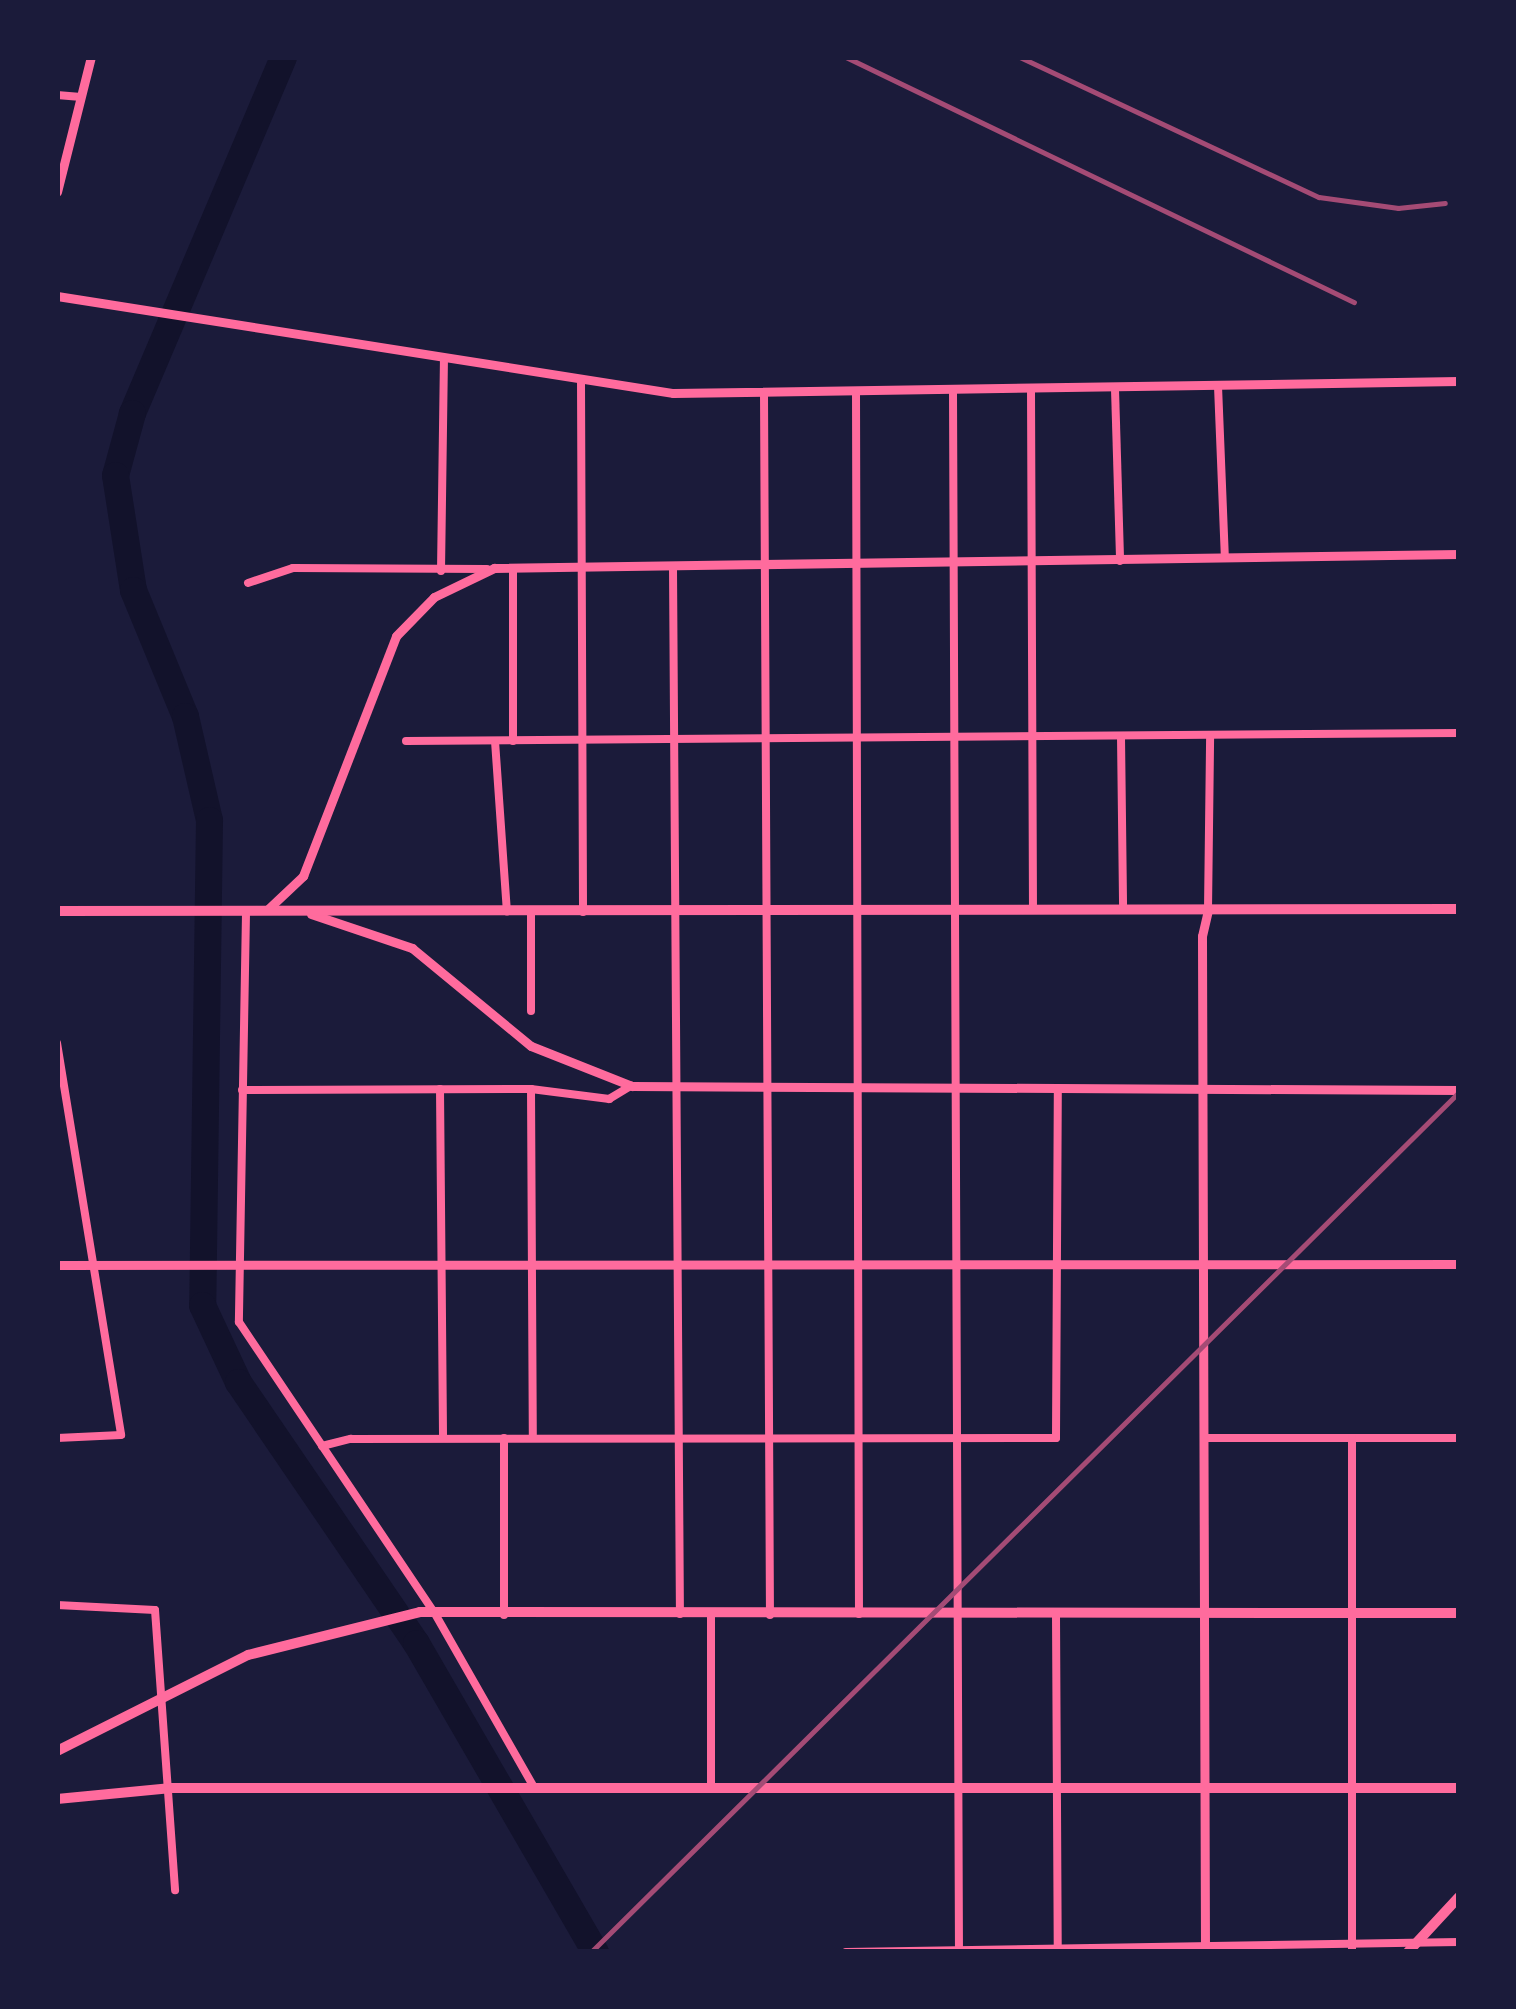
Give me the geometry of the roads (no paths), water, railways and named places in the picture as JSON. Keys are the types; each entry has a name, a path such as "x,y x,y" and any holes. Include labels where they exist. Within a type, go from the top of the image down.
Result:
{"main road":[{"path":"57,911 676,914 1459,909"},
{"path":"57,1751 248,1655 360,1622 427,1612 770,1616 1459,1613"},
{"path":"57,1799 171,1788 1459,1788"},
{"path":"1412,1948 1459,1897"}],"street":[{"path":"57,192 91,57"},
{"path":"57,95 81,97"},
{"path":"57,296 663,393 856,394 1459,381"},
{"path":"442,571 444,358"},
{"path":"581,381 583,914"},
{"path":"1218,386 1225,560"},
{"path":"1115,388 1120,562"},
{"path":"1031,390 1033,911"},
{"path":"953,392 959,1950"},
{"path":"764,393 770,1616"},
{"path":"856,394 859,1616"},
{"path":"248,583 292,568 954,566 1459,554"},
{"path":"262,913 303,876 396,636 434,597 494,568"},
{"path":"513,568 513,740"},
{"path":"673,568 680,1615"},
{"path":"406,741 1459,734"},
{"path":"1205,1949 1203,1089 1210,736"},
{"path":"1120,737 1123,910"},
{"path":"495,741 507,914"},
{"path":"240,913 242,1090 232,1266 237,1311 247,1342 322,1446 530,1787"},
{"path":"305,913 412,949 531,1046 632,1086 678,1090 1459,1090"},
{"path":"531,914 531,1011"},
{"path":"57,1043 61,1088 96,1265 119,1437 57,1438"},
{"path":"242,1090 531,1089 609,1099 632,1086"},
{"path":"440,1089 443,1438"},
{"path":"531,1089 533,1438"},
{"path":"322,1446 443,1438 1056,1438 1058,1090"},
{"path":"57,1265 1459,1264"},
{"path":"504,1438 504,1615"},
{"path":"1205,1438 1459,1438"},
{"path":"1352,1438 1352,1949"},
{"path":"57,1605 154,1610 171,1788 175,1890"},
{"path":"711,1615 711,1787"},
{"path":"1056,1615 1058,1950"},
{"path":"847,1951 1352,1949 1459,1942"}],"waterway":[{"path":"283,57 132,413 115,475 133,590 185,716 209,820 202,1305 238,1382 416,1643 595,1952"}],"railway":[{"path":"846,57 1354,302"},
{"path":"1020,57 1319,197 1398,208 1445,203"},
{"path":"591,1952 1459,1092"}]}
